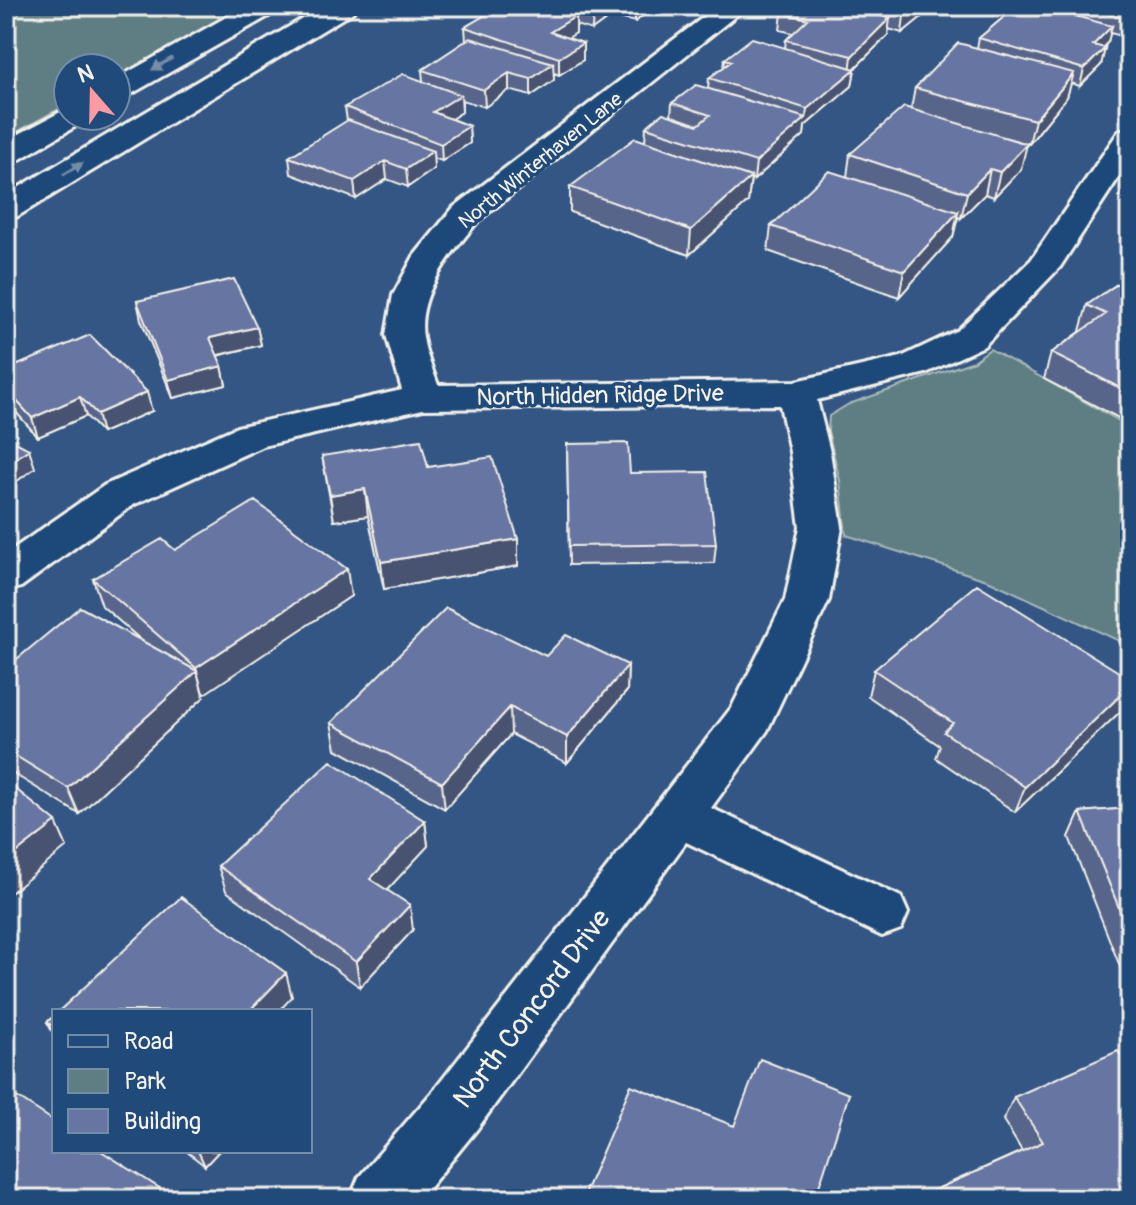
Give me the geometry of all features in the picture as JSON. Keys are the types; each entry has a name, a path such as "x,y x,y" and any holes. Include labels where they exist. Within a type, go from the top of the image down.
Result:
{"street":[{"path":"132,82 266,6"},
{"path":"6,209 343,6"},
{"name":"North Winterhaven Lane","path":"423,397 404,335 411,295 426,263 466,214 735,6"},
{"path":"6,154 52,128"},
{"name":"North Hidden Ridge Drive","path":"6,576 119,495 251,436 423,397 796,393 913,365 971,338 1043,267 1130,137"},
{"name":"North Concord Drive","path":"381,1199 456,1109 750,718 807,600 821,527 810,452 796,393"},
{"path":"677,815 882,913"}],"green space":[{"path":"6,6 242,6 132,68 132,52 52,52 52,113 6,138"},
{"path":"990,349 1130,427 1130,646 990,581 846,535 840,481 828,431 829,416 849,404 974,361"}],"building":[{"path":"501,6 544,6 576,16 550,32 583,43 559,58 465,27"},
{"path":"567,6 602,6 593,13"},
{"path":"789,6 840,6 890,18 852,56 786,40 808,19 782,13"},
{"path":"868,6 918,6 904,16"},
{"path":"1017,6 1039,6 1112,26 1093,45 1105,48 1084,69 979,38"},
{"path":"1075,6 1130,6 1130,16 1127,19"},
{"path":"470,38 553,63 531,79 509,73 484,90 422,70"},
{"path":"752,38 855,69 807,109 709,78 732,61 725,59"},
{"path":"958,43 1074,73 1035,120 915,88"},
{"path":"403,74 461,95 433,112 469,126 441,144 345,107"},
{"path":"696,85 806,118 756,162 646,127 663,113 698,125 710,115 672,103"},
{"path":"904,107 1027,144 1000,172 990,169 967,193 850,154"},
{"path":"348,120 433,151 406,169 385,161 354,181 289,157"},
{"path":"635,138 751,177 691,230 570,187"},
{"path":"829,171 958,212 904,271 771,226"},
{"path":"1130,275 1130,393 1051,353 1106,314 1087,305"},
{"path":"234,279 257,327 210,338 222,366 168,380 137,301"},
{"path":"90,335 147,392 97,414 80,397 32,418 6,389 6,370"},
{"path":"6,437 29,449 6,465"},
{"path":"421,440 428,467 492,457 518,539 381,562 365,489 330,495 322,456"},
{"path":"628,443 630,473 707,472 716,544 569,546 567,444"},
{"path":"255,501 347,569 196,668 93,579 162,539 175,550"},
{"path":"977,584 1130,679 1130,686 1025,787 944,732 953,723 874,670"},
{"path":"80,607 197,671 68,788 6,750 6,668"},
{"path":"446,608 546,656 566,635 628,665 567,737 510,707 442,783 331,723"},
{"path":"331,761 425,821 370,879 410,905 356,962 218,866"},
{"path":"6,781 56,822 6,861"},
{"path":"1130,808 1130,935 1080,812"},
{"path":"181,897 286,973 251,1009 61,1009"},
{"path":"1118,1051 1130,1068 1130,1199 923,1199 921,1196 1043,1142 1014,1097"},
{"path":"760,1059 849,1094 815,1199 582,1199 631,1085 734,1126"},
{"path":"6,1090 52,1120 52,1153 104,1153 161,1189 153,1199 6,1199"}]}
